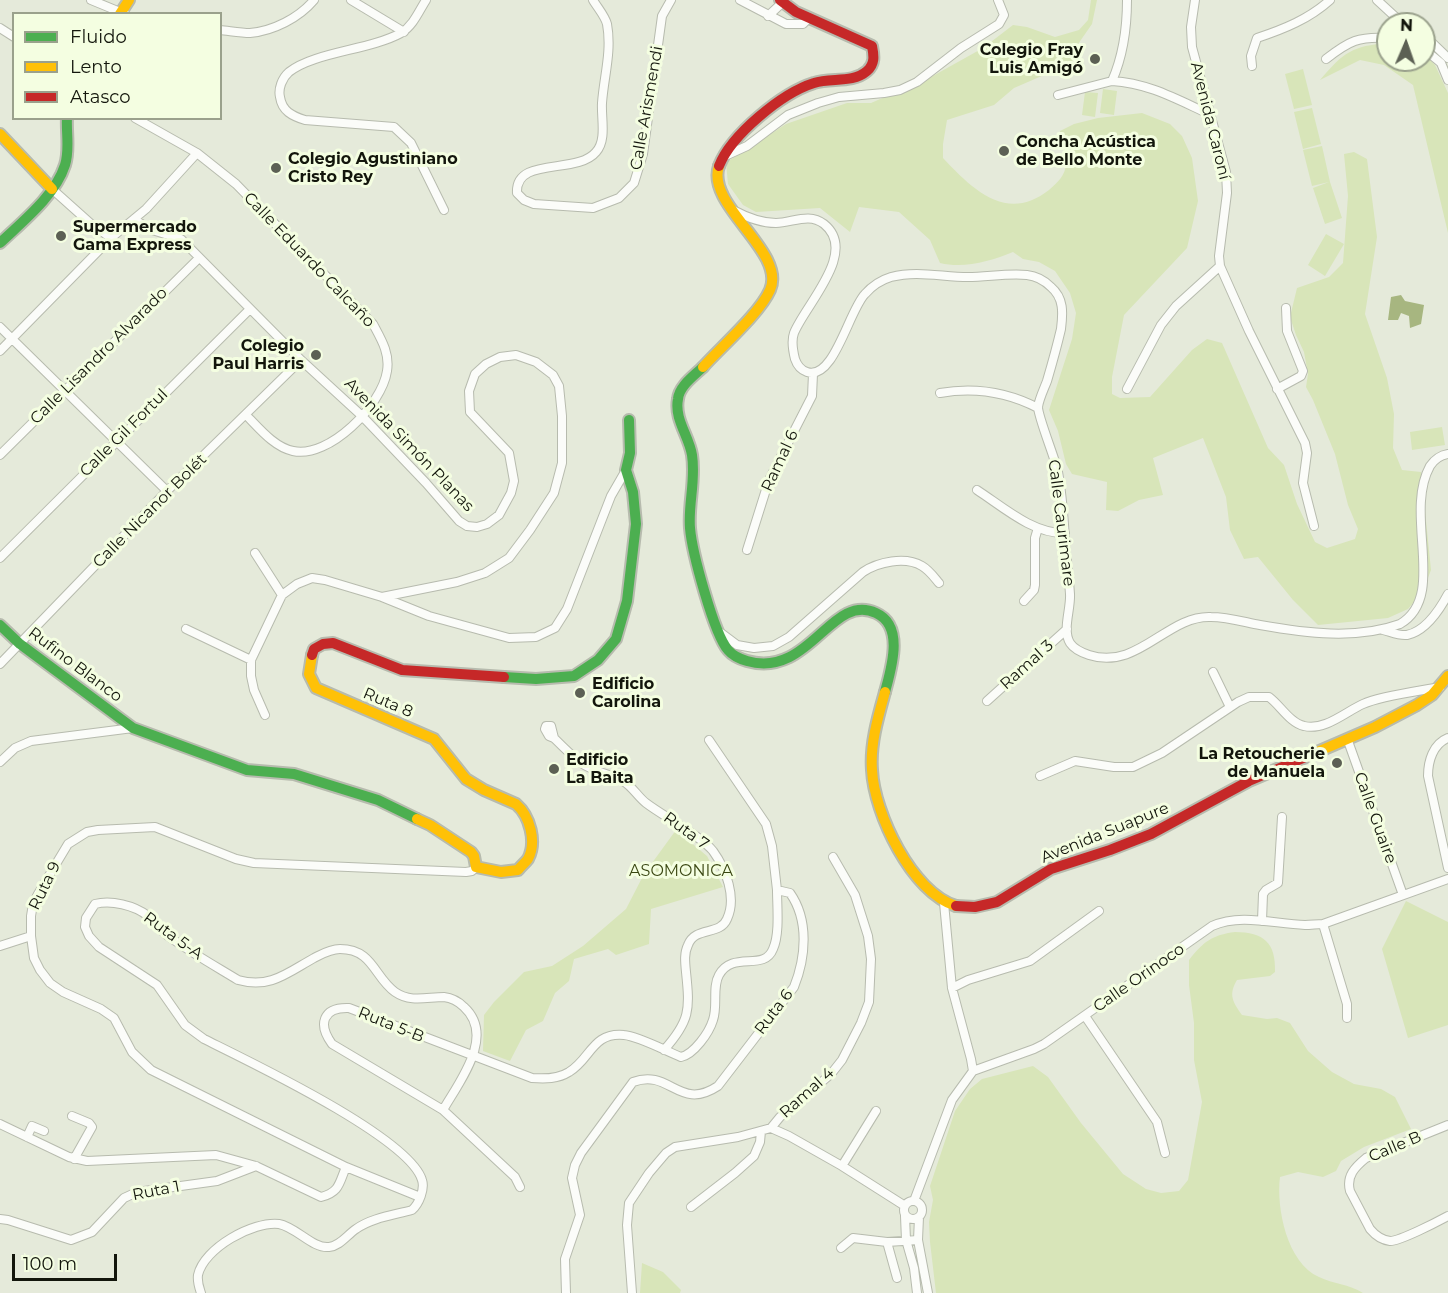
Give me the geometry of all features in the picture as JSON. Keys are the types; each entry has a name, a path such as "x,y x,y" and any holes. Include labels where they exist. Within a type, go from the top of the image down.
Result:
{"street":[{"path":"91,0 120,12"},
{"path":"222,30 250,33 269,28 290,20 308,8 314,0"},
{"path":"351,0 404,32"},
{"path":"426,0 413,23 404,32 383,41 306,63 288,73 281,83 279,94 282,106 292,116 305,120 394,127 411,143 444,210"},
{"name":"Calle Arismendi","path":"593,0 606,21 609,47 602,102 602,142 595,154 575,164 527,172 519,178 516,184 517,193 524,200 534,204 593,208 620,198 634,183 643,154 662,16 671,0"},
{"path":"740,0 768,16 793,25 803,24 809,18"},
{"path":"722,157 747,146 788,115 818,103 839,97 900,90 917,82 961,48 999,24 1004,15 998,0"},
{"path":"1112,81 1125,29 1127,0"},
{"name":"Avenida Caroní","path":"1195,0 1191,27 1192,47 1226,172 1227,193 1219,256 1220,266"},
{"path":"1252,66 1251,56 1257,38 1308,17 1330,0"},
{"path":"1377,0 1390,12"},
{"path":"768,16 781,2 792,11 872,46 873,65 860,76 813,82 783,100 752,123 722,157 718,168 722,194 771,268 773,276 770,292 761,305 679,392 676,401 677,412 692,453 690,533 717,629 724,645 737,657 746,661 768,663 801,652 820,637 836,617 855,610 873,612 886,622 892,639 893,659 874,743 871,769 874,790 890,830 914,873 927,889 944,903 952,988 973,1071 952,1100 914,1201 905,1206"},
{"path":"1326,59 1346,43 1359,38 1376,38"},
{"path":"1436,46 1448,58"},
{"path":"1436,59 1441,63 1448,80"},
{"path":"1058,95 1112,81 1142,85 1161,91 1209,114"},
{"path":"1,239 52,189 66,164 67,120"},
{"name":"Calle Eduardo Calcaño","path":"139,120 197,153 236,184 373,324 387,353 388,370 383,389 362,416 330,443 311,452 293,451 279,446 246,415"},
{"path":"0,134 52,189 90,223 111,238"},
{"path":"0,351 111,238 146,209 197,153"},
{"path":"731,209 751,219 766,222 777,223 803,218 815,220 831,232 835,243 832,268 793,334 793,351 797,363 804,371 813,374 822,371 830,363 863,295 881,281 918,273 963,277 1028,275 1050,285 1058,294 1062,315 1058,342 1038,408 1021,399 992,392 970,390 940,393"},
{"name":"Avenida Simón Planas","path":"134,219 149,229 181,239 301,360 362,416 459,521 467,526 477,527 487,524 499,515 514,481 509,453 470,412 469,391 475,374 486,364 500,357 516,355 536,362 553,375 559,386 562,416 562,463 554,493 509,558 485,573 457,582 382,597"},
{"name":"Calle Lisandro Alvarado","path":"0,454 199,258"},
{"path":"1127,389 1161,325 1176,306 1220,266 1249,331 1305,443 1307,453 1303,472 1304,493 1314,526"},
{"path":"1277,389 1302,376 1303,371 1287,331 1286,308"},
{"name":"Calle Gil Fortul","path":"0,558 250,309"},
{"path":"0,327 167,491"},
{"name":"Calle Nicanor Bolét","path":"0,664 167,491 301,360"},
{"name":"Ramal 6","path":"747,550 772,474 812,396 813,374"},
{"name":"Calle Caurimare","path":"1038,408 1058,472 1070,596 1067,629"},
{"name":"Ruta 8","path":"476,867 501,872 518,870 529,856 532,837 527,818 518,806 477,788 464,778 435,739 316,688 310,681 308,670 314,649 323,644 333,643 402,670 536,679 574,676 598,660 616,639 627,601 636,524 633,492 626,470 630,453 628,420"},
{"path":"1432,543 1425,484 1433,462 1448,454"},
{"path":"265,715 254,690 251,660 282,595 297,584 312,578 382,597 429,616 509,638 536,637 555,628 567,609 611,496 626,470"},
{"path":"976,490 1038,528 1052,534 1065,533"},
{"path":"1024,601 1034,590 1035,585 1035,538 1038,528"},
{"path":"255,553 282,595"},
{"path":"717,629 724,637 737,645 754,648 773,646 789,637 874,565 904,561 921,565 939,583"},
{"path":"1383,630 1398,635 1408,635 1434,616 1448,594"},
{"path":"1067,629 1071,645 1078,650 1099,657 1113,658 1141,649 1177,627 1201,617 1325,633 1383,630 1415,618 1426,608"},
{"name":"Rufino Blanco","path":"0,625 20,645 133,728"},
{"path":"186,629 251,660"},
{"name":"Ramal 3","path":"987,701 1067,629"},
{"path":"1213,672 1230,707"},
{"name":"Avenida Suapure","path":"944,903 964,907 995,903 1051,869 1113,850 1156,832 1258,776 1348,741 1428,699 1448,676"},
{"path":"1040,776 1076,761 1114,767 1133,767 1162,753 1230,707 1249,697 1269,697 1295,722 1303,726 1319,726 1365,703 1440,687"},
{"path":"0,762 15,748 31,741 133,728 247,770 294,774 378,800 430,825 471,852 476,867"},
{"name":"Ruta 7","path":"554,738 580,762 624,782 645,802 712,850 731,891 731,908 726,922 716,929 696,934 688,943 685,955 689,1005 686,1019 664,1050"},
{"path":"1448,738 1436,748 1428,766 1428,776 1448,868"},
{"path":"473,1057 532,1078 545,1079 570,1072 602,1037 614,1034 627,1035 681,1057 694,1051 713,1020 717,977 725,966 735,961 758,961 773,951 777,890 772,846 766,824 709,740"},
{"name":"Calle Guaire","path":"1348,741 1403,895"},
{"path":"1262,921 1263,894 1278,883 1281,817"},
{"name":"Ruta 9","path":"420,1197 346,1167 151,1070 132,1052 114,1018 101,1009 63,992 50,983 40,970 34,958 31,936 33,904 49,872 68,844 87,832 98,830 155,828 236,860 254,863 466,872 476,867"},
{"name":"Ramal 4","path":"771,1128 780,1117 831,1074 843,1060 869,1002 871,959 865,926 855,895 833,857"},
{"name":"Calle Orinoco","path":"973,1071 1034,1049 1086,1016 1212,926 1229,920 1323,924 1448,879"},
{"name":"Ruta 6","path":"566,1293 565,1259 580,1215 572,1178 575,1165 624,1092 633,1082 651,1078 684,1093 697,1096 708,1094 718,1086 794,987 804,950 802,923 790,893 777,890"},
{"name":"Ruta 5-A","path":"420,1197 423,1188 422,1179 406,1157 345,1112 204,1039 185,1024 156,985 99,947 89,936 85,927 86,918 95,904 105,902 137,910 148,916 170,938 238,980 249,983 275,980 326,951 349,949 360,953 370,961 394,991 405,997 418,999 446,997 457,1000 470,1012 475,1025 476,1037 473,1057 443,1110"},
{"path":"952,988 968,980 1030,962 1099,911"},
{"path":"1323,924 1347,1004 1347,1018"},
{"path":"0,946 31,936"},
{"name":"Ruta 5-B","path":"443,1110 332,1044 324,1034 324,1022 328,1013 338,1008 349,1008 473,1057"},
{"path":"1086,1016 1157,1122 1165,1154"},
{"path":"443,1110 515,1177 520,1187"},
{"path":"842,1166 876,1111"},
{"path":"72,1116 89,1123 92,1127 74,1159"},
{"path":"0,1124 74,1159 87,1161 208,1155 256,1166 321,1197 337,1190 346,1167"},
{"name":"Calle B","path":"1448,1125 1366,1158 1355,1167 1348,1185 1374,1234 1389,1241 1404,1237 1448,1216"},
{"path":"27,1137 32,1126 44,1131"},
{"path":"632,1293 627,1240 629,1203 649,1173 666,1153 675,1147 771,1128 842,1166 905,1206"},
{"path":"691,1207 754,1156 760,1142 761,1131"},
{"name":"Ruta 1","path":"0,1219 71,1240 92,1232 124,1198 137,1192 218,1181 256,1166"},
{"path":"201,1293 197,1282 198,1272 225,1241 246,1230 267,1224 280,1224 320,1245 329,1247 339,1243 365,1223 412,1210 420,1197"},
{"path":"914,1201 921,1206 922,1212 919,1217 918,1240 928,1293"},
{"path":"905,1206 906,1240 914,1268 917,1293"},
{"path":"905,1216 912,1219 919,1217"},
{"path":"841,1248 853,1238 887,1242 918,1240"},
{"path":"887,1242 897,1278"}],"green space":[{"path":"1091,0 1097,0 1092,24 1076,47 1072,63 1014,88 994,105 947,120 943,158 979,191 1005,203 1019,203 1034,199 1049,190 1061,178 1066,163 1060,131 1074,124 1098,118 1142,113 1170,124 1182,136 1192,158 1198,201 1187,248 1124,315 1112,377 1112,394 1120,398 1150,397 1192,350 1207,339 1222,343 1268,448 1284,465 1297,504 1315,542 1327,548 1355,539 1358,529 1348,505 1335,454 1306,387 1308,374 1304,352 1290,317 1297,288 1329,277 1343,263 1348,196 1344,154 1354,152 1367,159 1377,237 1365,314 1387,378 1394,414 1393,448 1402,470 1421,472 1431,570 1423,591 1408,609 1388,618 1318,625 1293,600 1258,557 1244,559 1230,530 1226,497 1203,438 1153,458 1163,495 1139,500 1118,511 1106,510 1107,482 1072,474 1066,464 1058,431 1049,410 1072,339 1076,313 1070,293 1055,271 1039,262 1023,259 1013,252 977,263 949,265 940,263 930,240 899,212 859,207 850,232 820,208 756,212 743,205 728,184 726,162 786,124 847,103 871,103 931,77 983,48 1013,25 1027,27 1055,37 1079,30 1088,20"},
{"path":"1376,45 1376,63 1360,60 1320,80 1343,57 1366,46"},
{"path":"1436,67 1448,93 1448,233 1413,85 1394,72 1436,72"},
{"path":"1303,69 1312,105 1294,109 1285,74"},
{"path":"1103,89 1117,91 1114,115 1100,113"},
{"path":"1085,92 1098,93 1095,117 1082,115"},
{"path":"1312,108 1321,144 1303,149 1294,112"},
{"path":"1322,146 1330,182 1342,218 1325,224 1313,188 1329,182 1312,186 1303,150"},
{"path":"1326,234 1344,244 1325,276 1308,265"},
{"path":"1442,427 1445,445 1412,450 1410,432"},
{"name":"ASOMONICA","path":"676,830 707,856 723,887 651,909 649,944 616,955 608,949 574,959 569,981 555,993 543,1021 526,1030 510,1061 483,1051 484,1015 494,1002 524,972 552,966 583,946 626,909 644,874"},
{"path":"1406,901 1448,922 1448,1025 1408,1038 1382,949"},
{"path":"1235,932 1261,937 1270,947 1275,962 1275,972 1270,976 1237,980 1232,994 1242,1015 1267,1019 1277,1018 1290,1023 1308,1051 1332,1072 1354,1084 1381,1089 1395,1097 1411,1129 1364,1147 1341,1161 1336,1171 1323,1177 1298,1172 1280,1177 1282,1219 1299,1260 1319,1277 1363,1293 936,1293 930,1242 929,1222 933,1200 930,1186 955,1111 970,1089 982,1079 1033,1066 1048,1077 1081,1123 1123,1174 1146,1189 1161,1193 1179,1191 1188,1180 1202,1102 1194,1060 1194,1023 1189,985 1189,960 1209,940"},
{"path":"642,1263 663,1272 681,1290 680,1293 640,1293"}],"shaded area":[{"path":"1401,295 1405,301 1424,305 1421,324 1410,328 1409,316 1401,313 1398,320 1388,320 1391,297"}],"traffic: fast":[{"path":"0,243 46,198 60,176 67,153 67,120"},
{"path":"703,367 681,390 677,406 692,455 690,519 692,539 704,592 722,641 734,656 747,661 769,663 787,658 804,648 846,614 860,610 876,613 885,619 893,638 894,649 885,692"},
{"path":"504,677 536,679 574,676 598,660 616,639 627,601 636,524 633,492 626,470 630,453 629,420"},
{"path":"0,625 20,644 133,728 247,770 294,774 378,800 417,819"}],"traffic: slow":[{"path":"121,12 129,0"},
{"path":"0,134 52,189"},
{"path":"703,367 758,309 770,290 772,275 758,244 723,196 718,181 719,166"},
{"path":"312,655 309,674 316,688 434,739 466,779 516,804 525,815 531,830 531,852 518,870 501,872 476,867 471,852 417,819"},
{"path":"1308,756 1375,727 1417,705 1432,695 1448,676"},
{"path":"885,692 872,750 874,788 880,808 898,849 911,869 940,898 956,906"}],"traffic: jam":[{"path":"719,166 734,141 773,105 814,83 855,78 867,71 873,63 872,46 796,12 780,0"},
{"path":"312,655 314,649 323,644 333,643 402,670 504,677"},
{"path":"956,906 975,907 997,902 1051,869 1151,834 1249,781 1308,756"}],"place":[{"name":"Colegio Fray Luis Amigó","path":"1095,59"},
{"name":"Concha Acústica de Bello Monte","path":"1004,151"},
{"name":"Colegio Agustiniano Cristo Rey","path":"276,168"},
{"name":"Supermercado Gama Express","path":"61,236"},
{"name":"Colegio Paul Harris","path":"316,355"},
{"name":"Edificio Carolina","path":"580,693"},
{"name":"La Retoucherie de Manuela","path":"1337,763"},
{"name":"Edificio La Baita","path":"554,769"}]}
